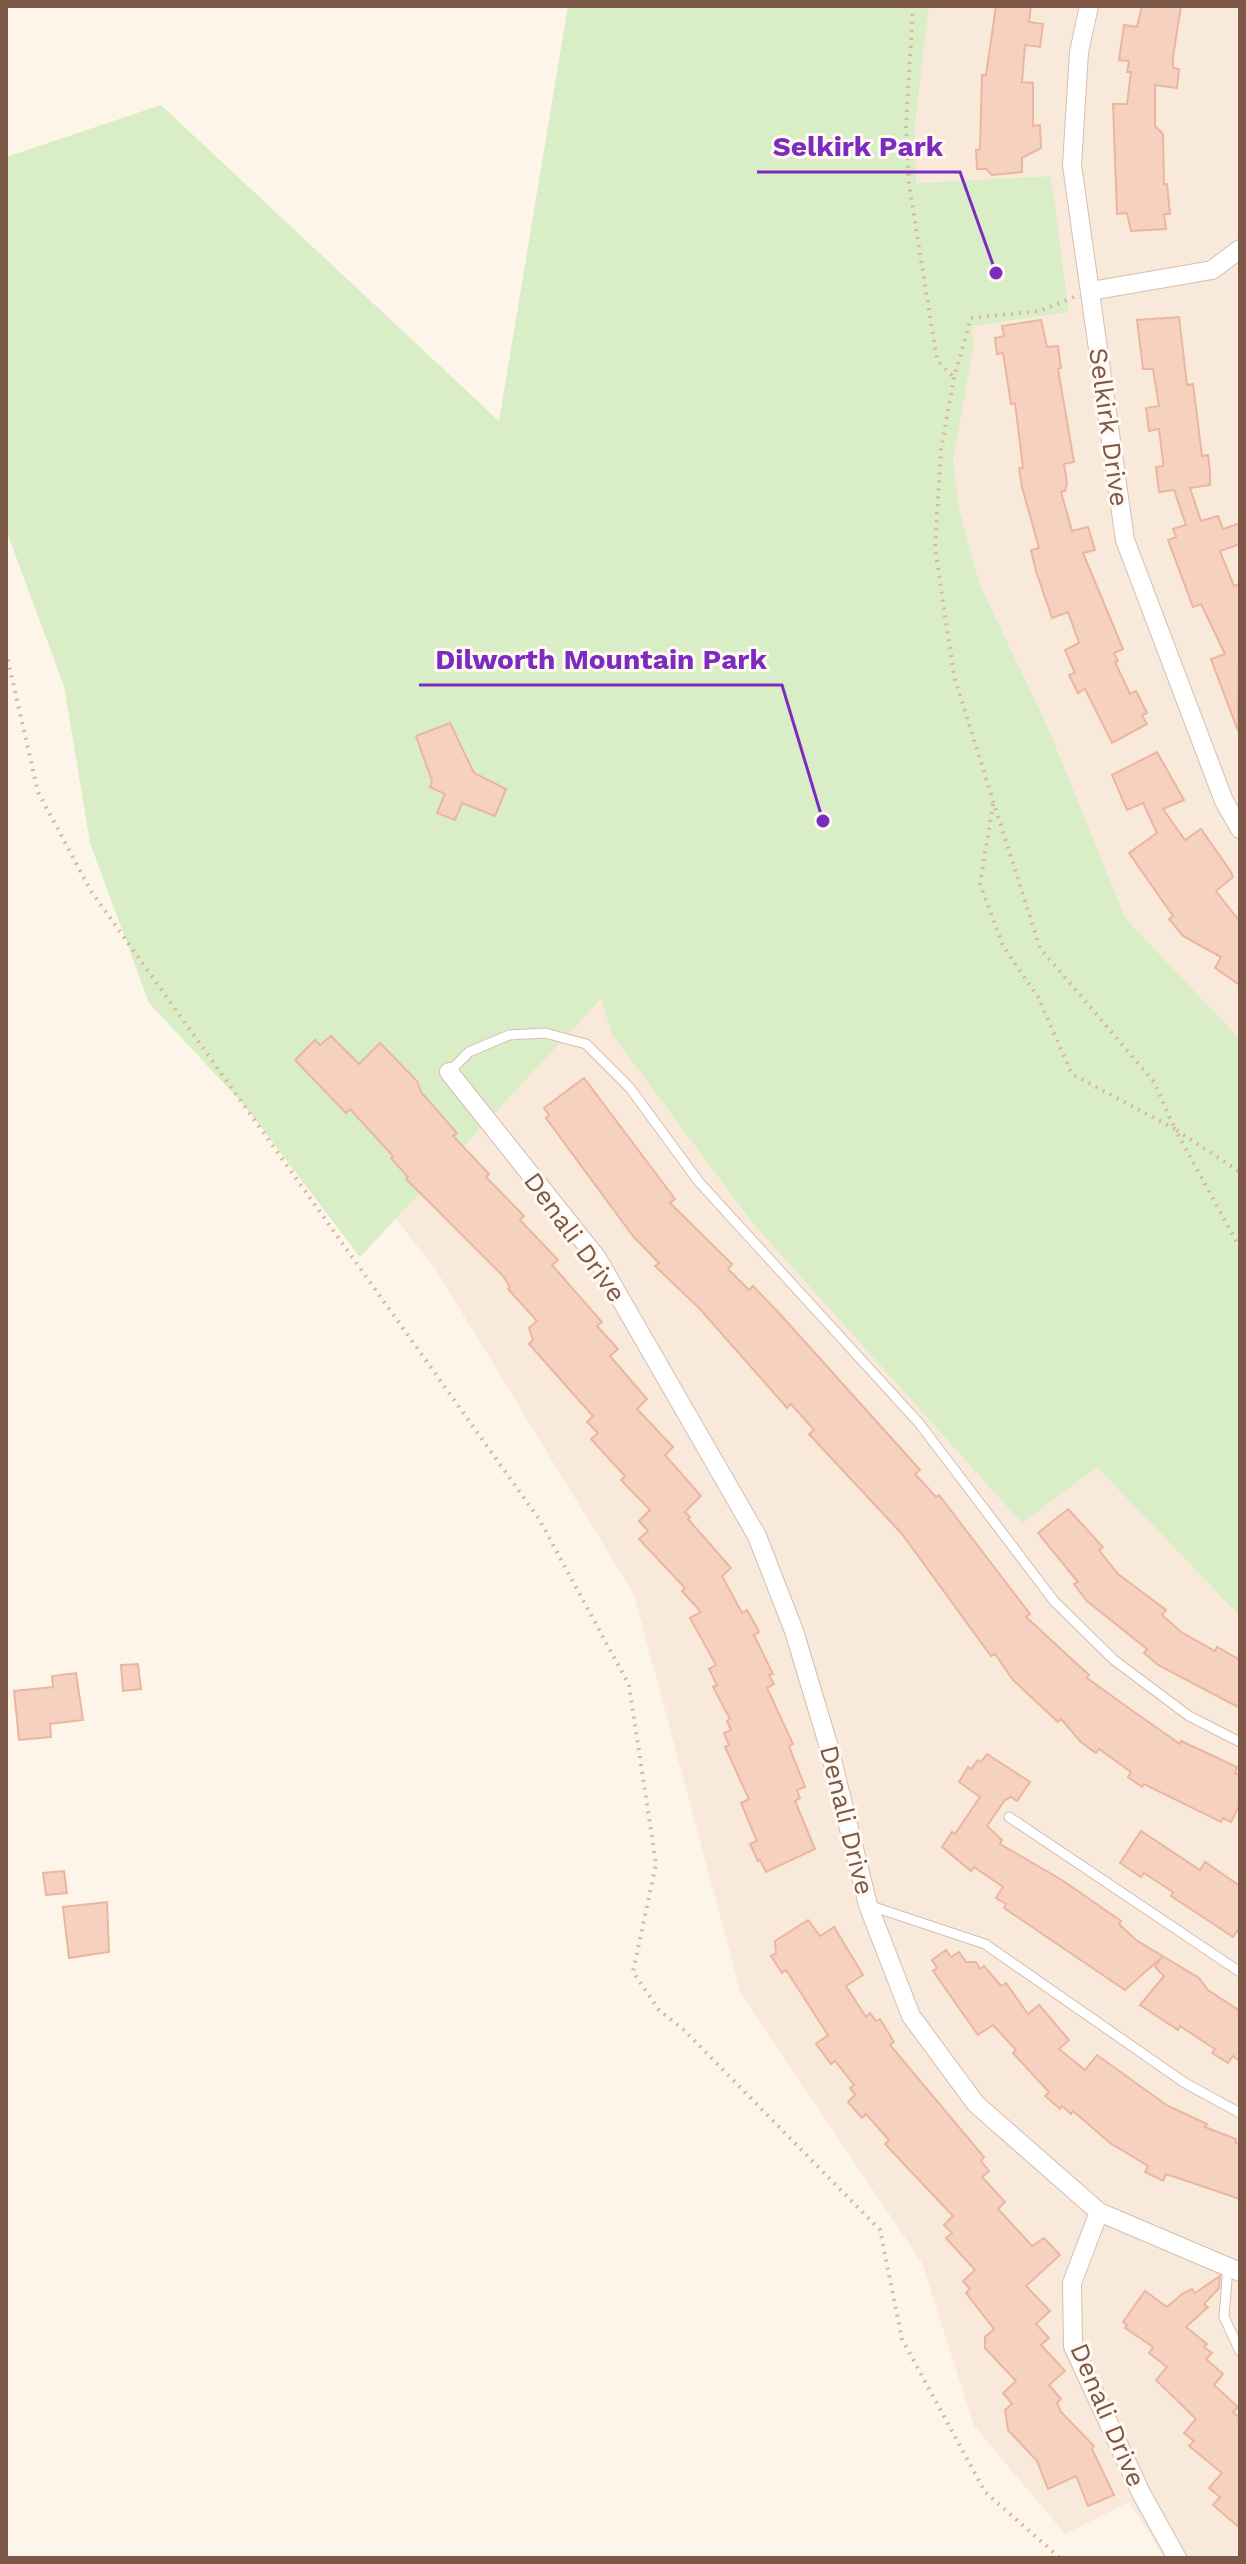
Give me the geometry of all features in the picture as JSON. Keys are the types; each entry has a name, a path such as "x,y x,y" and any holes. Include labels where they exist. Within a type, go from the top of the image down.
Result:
{"street":[{"name":"Selkirk Drive","path":"1089,6 1079,52 1072,165 1125,540 1224,801 1240,829"},
{"path":"1091,291 1212,270 1240,249"},
{"name":"Denali Drive","path":"449,1072 597,1258 757,1536 803,1659 868,1905 911,2016 976,2104 1099,2212 1072,2283 1073,2346 1141,2493 1177,2558"},
{"path":"1099,2212 1234,2269"}],"lane":[{"path":"449,1072 469,1052 509,1035 545,1033 586,1044 630,1088 699,1182 919,1423 1054,1601 1127,1669 1189,1716 1240,1742"},
{"path":"1009,1817 1240,1972"},
{"path":"868,1905 985,1944 1185,2083 1240,2113"},
{"path":"1234,2269 1224,2317 1240,2351"}],"path":[{"path":"913,6 906,125 909,184 937,360 954,378"},
{"path":"1091,291 1040,311 971,318 954,378 941,450 935,547 954,676 1040,948 1154,1082 1175,1129 1240,1248"},
{"path":"6,652 38,792 91,891 539,1519 629,1685 656,1864 633,1972 659,2010 684,2030 880,2230 902,2339 985,2492 1060,2558"},
{"path":"993,802 980,884 1003,946 1038,997 1072,1074 1175,1129 1240,1172"}],"shaded area":[{"path":"926,6 1240,6 1240,1039 1126,919 1046,723 980,585 960,512 951,452 973,326 1069,311 1051,176 914,183 914,112"},
{"path":"485,505 1096,1456 1240,1606 1240,2558 1164,2558 1129,2502 1065,2534 974,2426 922,2263 741,1994 634,1595 436,1270 254,1039"}],"green space":[{"path":"568,6 929,6 915,123 916,183 1051,176 1069,312 973,326 972,336 975,336 953,462 960,512 980,585 1046,723 1126,919 1240,1039 1240,1616 1097,1467 1022,1523 751,1221 612,1034 601,999 360,1257 244,1105 149,1003 90,843 64,686 6,530 6,157 161,105 499,421"}],"building":[{"path":"996,6 1031,6 1029,22 1043,24 1040,47 1025,45 1022,82 1033,83 1033,126 1040,125 1041,148 1022,158 1022,172 992,175 986,169 977,169 976,150 980,149 982,75 986,75"},
{"path":"1142,6 1181,6 1173,57 1173,68 1179,69 1177,88 1155,85 1155,126 1163,134 1164,184 1167,184 1170,214 1164,214 1166,229 1131,231 1127,213 1117,214 1113,104 1127,104 1131,72 1127,72 1129,61 1119,60 1124,25 1137,27"},
{"path":"1179,317 1187,385 1193,384 1202,456 1208,455 1210,471 1210,485 1190,488 1201,521 1218,516 1223,529 1240,523 1240,544 1220,551 1234,586 1240,584 1238,731 1211,659 1225,654 1201,604 1193,607 1168,540 1176,537 1173,529 1186,525 1174,490 1159,492 1156,467 1163,466 1163,461 1159,429 1149,431 1146,408 1159,406 1153,369 1143,369 1137,320"},
{"path":"1041,320 1047,347 1058,346 1061,368 1058,369 1074,462 1064,464 1067,483 1065,491 1061,492 1072,531 1088,527 1095,550 1083,553 1123,649 1114,653 1118,661 1115,662 1130,694 1136,691 1147,713 1142,715 1147,724 1112,743 1085,689 1078,693 1069,675 1075,673 1065,650 1079,643 1068,612 1052,618 1036,571 1031,550 1039,548 1022,487 1019,468 1023,468 1015,403 1011,404 1003,353 997,354 995,338 1004,336 1002,326"},
{"path":"450,723 474,773 506,789 495,816 462,803 455,820 437,813 445,794 430,787 432,781 416,736"},
{"path":"1157,752 1184,800 1163,809 1185,840 1201,829 1233,877 1216,891 1240,922 1240,985 1215,968 1221,957 1183,936 1169,919 1173,916 1129,853 1157,833 1143,803 1127,810 1112,775"},
{"path":"331,1036 359,1064 380,1043 417,1081 421,1092 457,1133 453,1136 489,1174 486,1177 524,1216 520,1220 558,1260 552,1265 602,1322 597,1326 618,1349 610,1356 647,1399 637,1409 673,1447 665,1455 701,1496 685,1512 690,1517 688,1519 731,1568 722,1576 742,1613 747,1610 759,1632 754,1635 773,1674 769,1675 774,1684 767,1688 793,1744 789,1746 805,1787 797,1790 800,1798 795,1801 815,1849 766,1872 758,1861 750,1844 757,1841 741,1803 749,1799 725,1747 729,1745 724,1733 731,1730 727,1721 730,1719 713,1687 717,1685 709,1669 716,1665 690,1618 701,1612 682,1591 685,1588 639,1539 648,1531 639,1521 650,1510 621,1480 625,1476 591,1439 598,1433 587,1422 593,1416 529,1344 533,1340 529,1328 537,1321 508,1289 510,1287 503,1276 406,1179 408,1177 391,1158 393,1156 350,1109 346,1113 295,1060 315,1040 320,1045"},
{"path":"584,1078 675,1199 670,1203 732,1264 728,1269 749,1290 753,1286 779,1313 920,1470 915,1474 936,1497 939,1495 1030,1614 1026,1617 1089,1675 1087,1678 1137,1714 1180,1744 1181,1741 1237,1767 1235,1773 1240,1775 1240,1804 1231,1822 1223,1818 1221,1822 1144,1784 1142,1787 1128,1777 1131,1772 1099,1749 1096,1753 1081,1742 1061,1719 1058,1722 1013,1680 995,1654 991,1656 902,1534 809,1434 814,1430 791,1404 787,1408 700,1309 655,1266 659,1263 633,1236 546,1118 549,1115 544,1108"},
{"path":"1068,1509 1103,1547 1099,1550 1118,1574 1166,1610 1162,1615 1181,1632 1215,1651 1217,1647 1240,1660 1240,1708 1158,1665 1144,1653 1147,1649 1087,1601 1074,1584 1078,1582 1038,1533"},
{"path":"138,1664 141,1689 123,1691 121,1665"},
{"path":"76,1673 83,1720 50,1724 51,1737 19,1740 14,1691 53,1687 52,1676"},
{"path":"987,1754 1030,1782 1017,1801 1011,1797 1005,1800 987,1826 1002,1840 1000,1844 1062,1880 1121,1921 1119,1924 1136,1940 1199,1978 1208,1990 1240,2011 1240,2061 1233,2056 1228,2063 1212,2053 1215,2049 1140,2005 1164,1976 1155,1967 1162,1957 1125,1990 1004,1908 1006,1904 996,1898 1003,1887 974,1867 971,1871 942,1847 952,1832 955,1834 980,1797 959,1782 968,1767 971,1769"},
{"path":"1141,1831 1200,1870 1205,1862 1240,1886 1240,1927 1233,1937 1171,1896 1173,1892 1144,1873 1141,1877 1120,1863"},
{"path":"64,1871 67,1893 46,1895 43,1873"},
{"path":"107,1902 109,1952 69,1958 63,1907"},
{"path":"808,1920 820,1936 834,1927 863,1975 846,1986 866,2017 870,2013 876,2021 880,2019 894,2042 890,2045 984,2157 981,2161 989,2171 982,2177 1005,2202 998,2209 1032,2246 1044,2238 1060,2255 1026,2286 1050,2311 1036,2324 1049,2338 1041,2345 1065,2371 1049,2385 1061,2399 1057,2403 1061,2412 1094,2446 1092,2449 1114,2495 1088,2506 1076,2476 1048,2489 1037,2461 1008,2430 1005,2410 1012,2404 1003,2393 1016,2381 985,2348 985,2337 994,2329 966,2293 970,2289 963,2281 975,2270 946,2238 952,2233 944,2225 953,2216 885,2144 889,2140 866,2114 862,2118 848,2102 855,2095 850,2088 854,2085 835,2061 831,2064 816,2044 828,2035 786,1970 782,1973 771,1956 776,1953 775,1941"},
{"path":"946,1950 951,1957 959,1952 966,1962 976,1962 980,1969 984,1966 1001,1986 1006,1983 1028,2014 1039,2005 1069,2040 1059,2049 1085,2070 1097,2055 1168,2106 1207,2124 1205,2127 1236,2139 1235,2142 1240,2144 1240,2199 1166,2174 1163,2181 1145,2172 1148,2166 1110,2143 1073,2111 1071,2114 1062,2106 1060,2109 1045,2096 1049,2092 1013,2053 1016,2050 993,2025 978,2035 933,1971 937,1968 932,1960"},
{"path":"1220,2276 1219,2288 1204,2304 1208,2307 1186,2327 1207,2344 1204,2347 1212,2353 1206,2359 1223,2374 1214,2385 1238,2407 1233,2412 1240,2418 1240,2528 1213,2505 1220,2497 1209,2488 1222,2473 1189,2446 1194,2441 1184,2433 1196,2419 1156,2380 1167,2367 1149,2353 1153,2347 1125,2328 1127,2325 1123,2322 1145,2291 1167,2307 1182,2294 1192,2289 1195,2293"}],"place":[{"name":"Selkirk Park","path":"996,273"},
{"name":"Dilworth Mountain Park","path":"823,821"}]}
